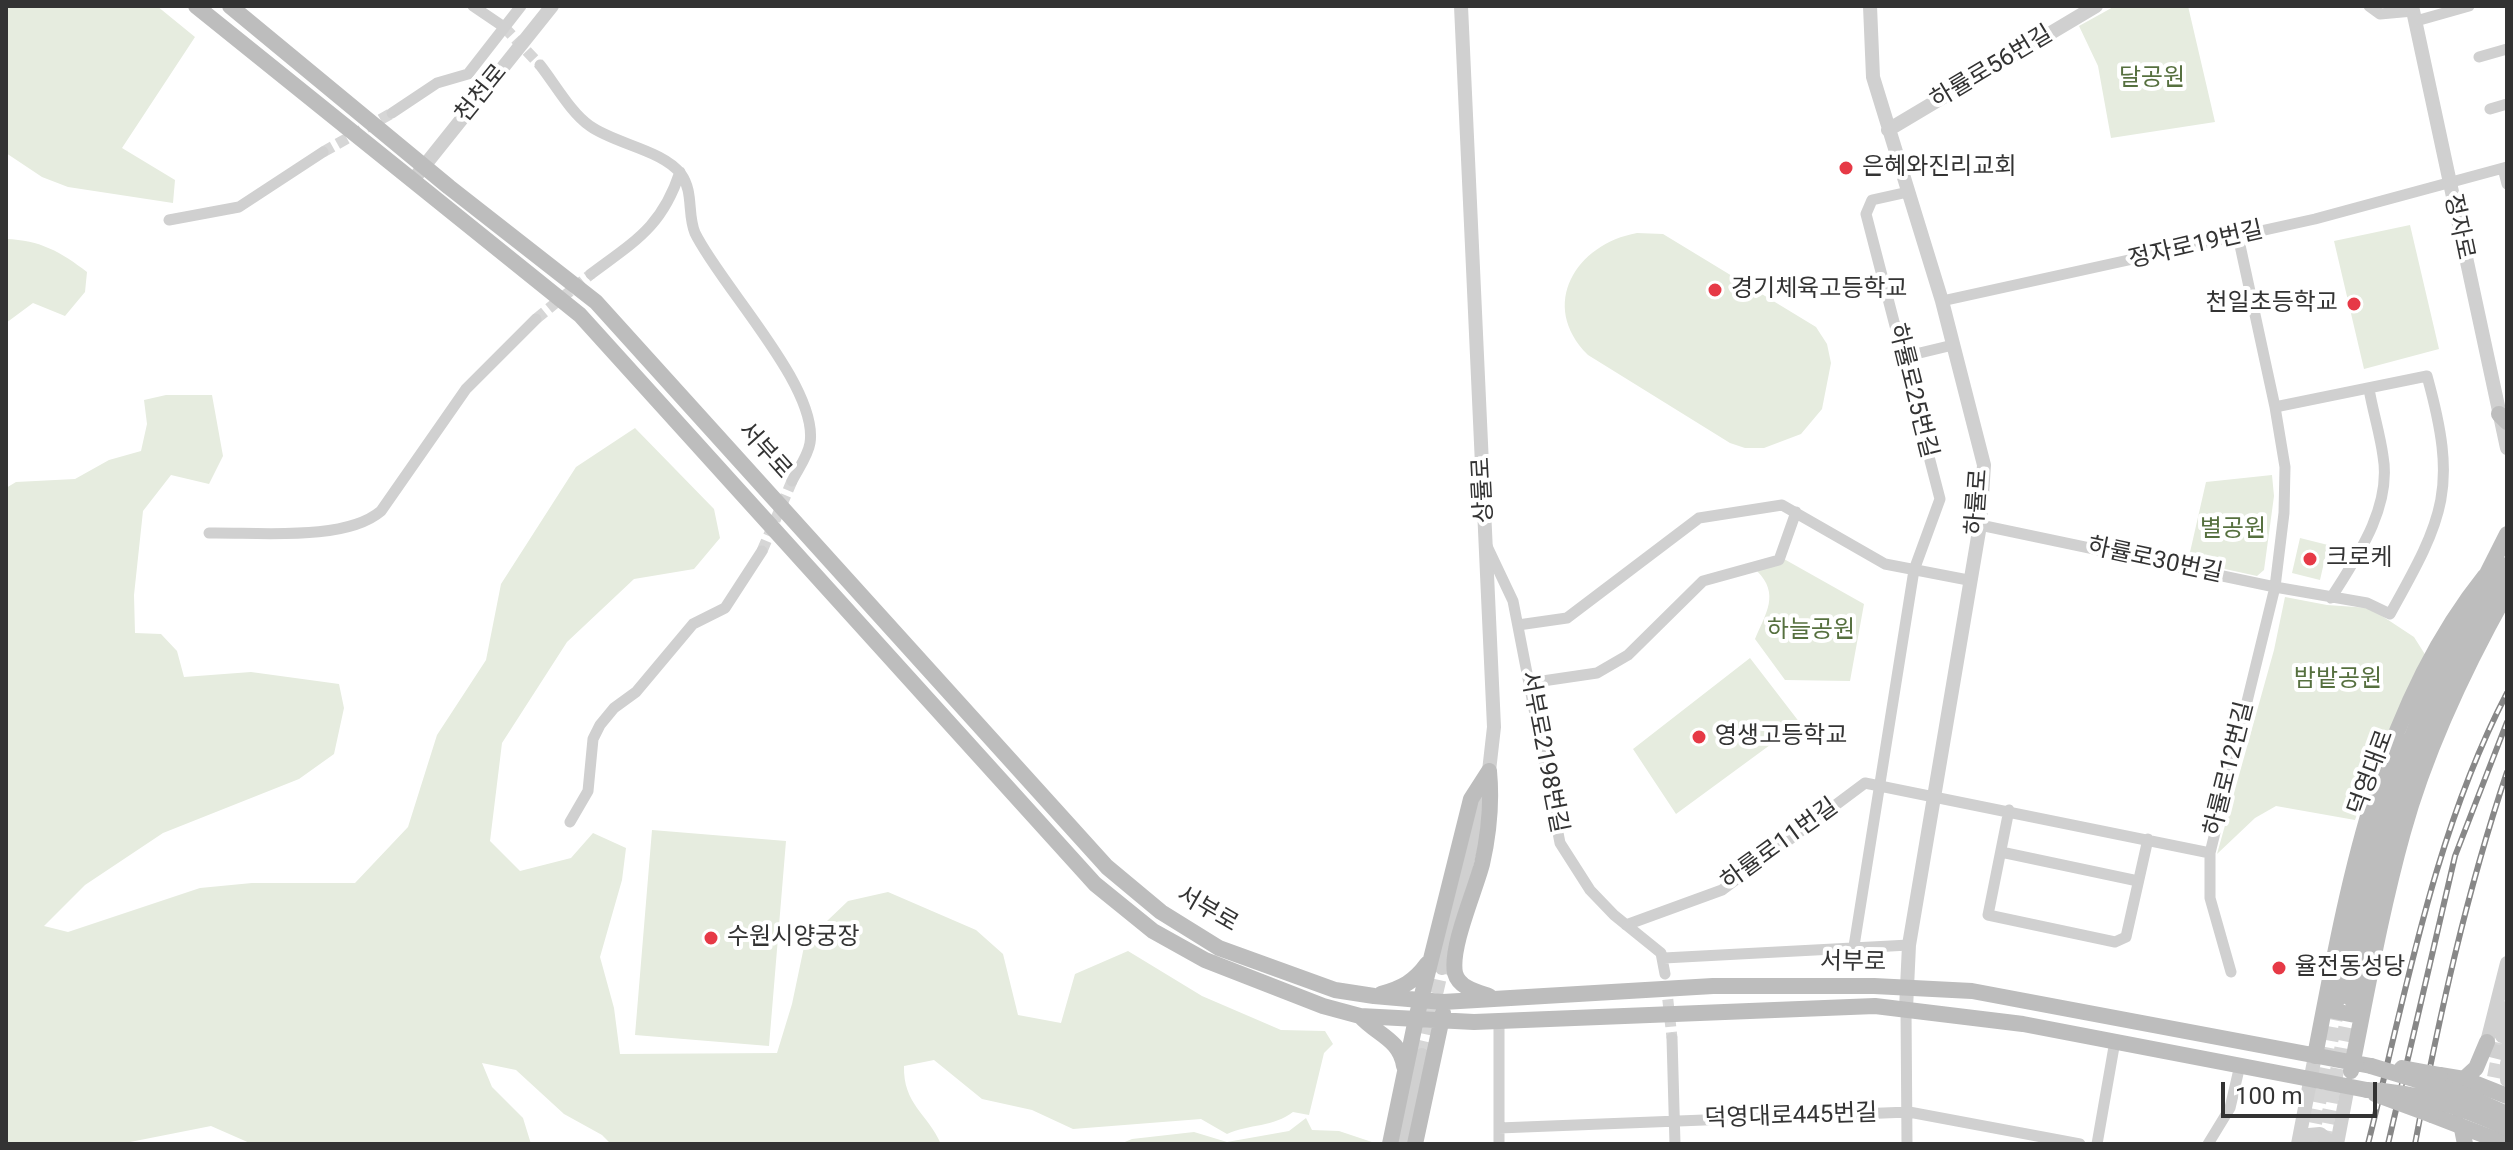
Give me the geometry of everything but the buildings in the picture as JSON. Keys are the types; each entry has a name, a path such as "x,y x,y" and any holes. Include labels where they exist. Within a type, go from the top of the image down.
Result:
{"main road":[{"name":"서부로","path":"196,6 580,315 1095,884 1153,931 1205,960 1323,1006 1360,1016 1443,1021 1875,1006 1906,1009 2115,1041 2367,1090 2404,1092 2457,1106 2507,1128"},
{"name":"서부로","path":"230,6 424,166 596,302 1107,867 1161,912 1219,948 1335,990 1420,1001 1498,1000 1713,986 1972,991 2371,1066 2460,1093 2507,1114"},
{"path":"2348,1086 2353,1063 2345,999 2356,860 2381,776 2438,643 2458,610 2485,576 2507,534"},
{"name":"덕영대로","path":"2345,999 2404,787 2460,655 2507,565"},
{"path":"2315,1056 2345,999 2424,770 2471,661 2507,592"},
{"path":"1390,1144 1420,1001 1436,964 1471,799 1489,771"},
{"path":"1489,771 1492,803 1483,862 1456,957 1455,975 1465,987 1498,1000"},
{"path":"1374,996 1401,988 1436,964"},
{"path":"1415,1144 1443,1021 1443,1002"},
{"path":"1360,1016 1372,1030 1391,1038 1402,1054 1405,1074"},
{"path":"2464,1079 2499,1042"},
{"path":"2371,1066 2464,1079 2507,1096"},
{"path":"2367,1090 2402,1107 2456,1122 2507,1144"},
{"path":"2456,1122 2462,1129 2465,1144"}],"street":[{"path":"473,6 504,27"},
{"path":"392,113 437,83 468,74 521,6"},
{"name":"천천로","path":"412,181 552,6"},
{"name":"상률로","path":"1461,6 1494,727 1489,771"},
{"name":"하률로","path":"1870,6 1873,77 1942,301 1984,465 1980,525 1968,580 1909,945 1906,1009"},
{"name":"하률로56번길","path":"1888,130 2096,6"},
{"path":"2369,6 2380,14 2469,6"},
{"name":"정자로","path":"2413,13 2503,418 2507,448"},
{"path":"2479,57 2507,49"},
{"path":"540,65 589,126 645,151 680,172 688,189 693,229 714,267 776,349 809,417 810,446 792,481"},
{"path":"2490,109 2507,104"},
{"path":"169,220 239,207 323,152"},
{"path":"2505,168 2507,184"},
{"name":"정자로19번길","path":"1942,301 2238,236 2449,186 2505,168"},
{"path":"591,274 648,231 670,203 680,172"},
{"name":"하률로25번길","path":"1854,946 1914,570 1940,499 1866,214 1872,200 1908,192"},
{"name":"하률로12번길","path":"1934,795 2210,853 2275,587 2284,513 2285,467 2238,236"},
{"path":"209,533 334,529 368,521 381,511 466,389 536,319"},
{"path":"1903,357 1953,345"},
{"name":"하률로30번길","path":"1980,525 2275,587 2367,603 2390,614 2429,544 2443,503 2446,474 2438,417 2427,376 2369,389"},
{"path":"2275,407 2369,389 2384,459 2382,499 2354,560 2331,598"},
{"path":"1518,625 1567,618 1699,518 1782,505 1885,564 1968,580"},
{"path":"1529,683 1597,673 1628,655 1703,581 1779,560 1796,512"},
{"name":"서부로2198번길","path":"1486,544 1507,580 1560,843 1590,890 1664,958"},
{"path":"570,822 588,791 593,739 600,725 614,708 636,692 693,624 725,608 762,551"},
{"name":"하률로11번길","path":"1626,925 1722,890 1865,783 1880,785"},
{"path":"1880,785 1934,795"},
{"path":"2009,810 1988,915 2115,942 2126,937 2148,839"},
{"path":"2001,852 2138,881"},
{"path":"2210,853 2210,898 2231,972"},
{"path":"1665,974 1664,958 1909,945"},
{"path":"2499,1042 2507,963"},
{"path":"2499,1042 2507,1008"},
{"path":"1906,1009 1907,1144"},
{"path":"1499,1020 1499,1144"},
{"path":"1672,1038 1675,1144"},
{"path":"2097,1144 2115,1041"},
{"path":"1402,1144 1422,1055"},
{"path":"2298,1144 2315,1056"},
{"path":"2507,1063 2507,1080"},
{"path":"2208,1144 2230,1108 2240,1065"},
{"path":"2298,1144 2309,1135 2320,1134 2335,1144 2348,1086"},
{"name":"덕영대로445번길","path":"1499,1128 1909,1112 2080,1144"}],"green space":[{"path":"6,6 157,6 195,37 122,148 175,180 173,203 68,187 42,177 6,153"},
{"name":"달공원","path":"2115,6 2188,6 2215,122 2111,138 2098,66 2079,26"},
{"path":"2410,225 2439,349 2364,369 2334,241"},
{"path":"1637,233 1663,234 1816,327 1827,344 1831,363 1822,409 1801,434 1764,448 1745,448 1730,443 1588,355 1573,336 1566,316 1565,297 1571,279 1582,263 1597,250 1615,239"},
{"path":"6,239 50,248 87,272 85,292 65,316 33,303 6,323"},
{"path":"166,395 212,395 223,456 209,484 171,475 143,511 134,595 135,633 161,634 177,651 184,677 251,672 339,684 344,708 334,754 299,779 163,833 85,885 44,926 68,932 200,888 252,883 355,883 408,827 437,735 486,660 501,584 576,467 635,428 714,509 720,538 694,569 634,579 567,642 502,743 490,841 520,871 571,858 593,833 626,848 622,880 600,957 614,1008 620,1054 777,1053 792,1004 805,942 848,901 888,892 976,930 1003,954 1018,1015 1061,1023 1075,974 1128,951 1202,996 1281,1030 1325,1031 1333,1044 1324,1053 1309,1115 1293,1112 1278,1120 1227,1134 1201,1119 1073,1129 1032,1110 982,1099 934,1060 904,1066 905,1079 907,1090 941,1144 611,1144 602,1135 564,1114 516,1070 482,1063 492,1087 523,1118 531,1144 252,1144 211,1126 120,1144 6,1144 6,488 16,482 75,479 109,460 141,451 147,424 144,400"},
{"name":"별공원","path":"2272,475 2274,496 2264,570 2257,576 2188,561 2206,482"},
{"name":"크로케","path":"2300,538 2328,545 2320,580 2292,573"},
{"name":"하늘공원","path":"1784,559 1864,604 1850,681 1785,680 1755,639 1769,604 1768,588 1757,571"},
{"name":"밤밭공원","path":"2285,597 2327,605 2370,608 2414,637 2426,656 2383,753 2376,759 2355,820 2276,806 2255,818 2217,854 2274,650"},
{"path":"1750,658 1800,723 1676,814 1633,749"},
{"name":"수원시양궁장","path":"652,830 786,841 769,1046 635,1035"},
{"path":"1306,1118 1312,1130 1339,1131 1378,1144 1120,1144 1132,1139 1194,1132 1227,1142 1289,1131"}],"tunnel":[{"path":"504,27 540,65"},
{"path":"323,152 392,113"},
{"path":"536,319 591,274"},
{"path":"762,551 792,481"},
{"path":"1422,1055 1442,968"},
{"path":"1666,983 1672,1038"},
{"path":"2311,1144 2339,1002"},
{"path":"2323,1144 2350,1003"},
{"path":"2490,1098 2502,1036"}],"railway":[{"path":"2368,1144 2409,971 2441,857 2482,746 2507,693"},
{"path":"2388,1144 2455,856 2507,722"},
{"path":"2415,1144 2455,956 2507,772"}],"place":[{"name":"은혜와진리교회","path":"1846,168"},
{"name":"경기체육고등학교","path":"1715,290"},
{"name":"천일초등학교","path":"2354,304"},
{"name":"크로케","path":"2310,559"},
{"name":"영생고등학교","path":"1699,737"},
{"name":"수원시양궁장","path":"711,938"},
{"name":"율전동성당","path":"2279,968"}]}
